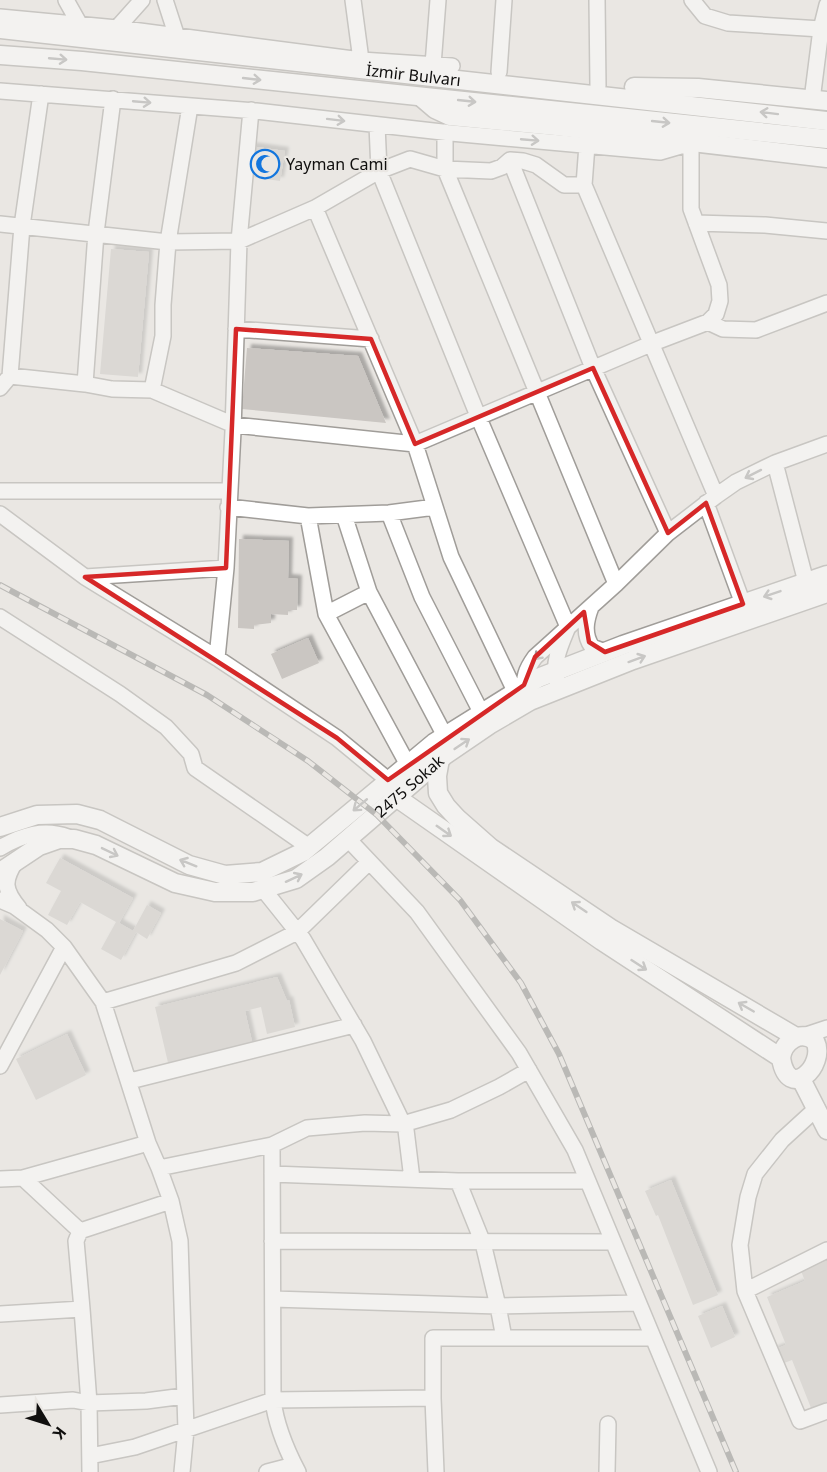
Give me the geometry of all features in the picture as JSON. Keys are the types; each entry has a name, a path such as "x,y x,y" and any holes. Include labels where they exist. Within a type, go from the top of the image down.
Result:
{"main road":[{"name":"İzmir Bulvarı","path":"1,18 827,121"},
{"name":"İzmir Bulvarı","path":"0,55 827,139"},
{"path":"431,70 452,66 598,86 698,88 820,101"},
{"path":"421,97 435,109 450,116 827,158"},
{"name":"2475 Sokak","path":"0,827 37,815 78,814 111,825 189,865 225,875 262,872 303,852 388,780 445,736 481,712 557,679 605,652 827,575"},
{"name":"2475 Sokak","path":"557,679 633,660 827,593"},
{"name":"2475 Sokak","path":"74,838 96,845 175,883 215,892 253,892 296,879 348,840 440,759 489,725 523,693"},
{"path":"396,797 602,941 781,1058 786,1071 791,1076 801,1079 812,1077 824,1063 816,1041 800,1037 610,928 491,848 457,818 438,793 436,776 440,759"},
{"path":"0,872 39,846 59,839 74,838"},
{"path":"781,1058 785,1045 800,1037"},
{"path":"801,1079 827,1130"}],"street":[{"path":"66,0 80,25"},
{"path":"117,28 142,0"},
{"path":"165,0 177,37"},
{"path":"353,0 361,60"},
{"path":"1,18 117,28 431,70 438,0"},
{"path":"499,72 504,0"},
{"path":"597,0 598,86"},
{"path":"692,0 705,16 728,23 821,29"},
{"path":"820,101 821,29 827,5"},
{"path":"0,91 113,99 251,110 445,132 660,152 691,142 691,209 719,285 720,301 716,314 708,322 652,343 415,444 234,425 152,390 112,389 85,384 5,382 22,226 41,94"},
{"path":"85,384 88,372 96,233 113,99"},
{"path":"152,390 163,336 168,242 190,105"},
{"path":"217,658 226,568 234,425 239,240 251,110"},
{"path":"377,125 379,171 478,416 568,627 560,648 557,679"},
{"path":"445,132 446,169 616,584"},
{"path":"587,145 584,185 652,343 711,500 743,604"},
{"path":"0,224 168,242 239,240 315,208 379,171 410,159 446,169 492,171 502,167 510,160 523,161 536,165 564,185 584,185"},
{"path":"510,160 593,368 668,533"},
{"path":"315,208 415,444 451,557 523,693"},
{"path":"696,223 765,225 827,231"},
{"path":"708,322 723,329 756,330 827,303"},
{"path":"236,329 371,339"},
{"path":"523,693 528,669 535,657 616,584 668,533 736,482 775,463 827,444"},
{"path":"775,463 806,582"},
{"path":"0,491 230,490"},
{"path":"228,507 308,516 389,513 435,507"},
{"path":"389,513 422,597 481,712"},
{"path":"0,514 85,577 217,658 337,738 388,780"},
{"path":"344,515 369,592 445,736"},
{"path":"308,516 326,614 408,765"},
{"path":"85,577 226,568"},
{"path":"326,614 369,592"},
{"path":"592,606 587,620 587,637 592,646 605,652"},
{"path":"0,617 120,694 166,727 191,754 195,768 309,847"},
{"path":"0,848 15,839 32,834 53,833 74,838"},
{"path":"348,840 417,912 529,1070 574,1150 588,1181 710,1472"},
{"path":"16,860 9,871 6,885 11,899 21,911"},
{"path":"103,1002 236,963 297,932 369,861"},
{"path":"263,889 297,932 354,1025 406,1130 412,1179"},
{"path":"0,900 21,911 47,930 64,947 103,1002 148,1143 171,1201 177,1220 181,1250 186,1430 182,1472"},
{"path":"0,1066 64,947"},
{"path":"130,1081 354,1025"},
{"path":"800,1037 827,1028"},
{"path":"159,1168 272,1145 307,1128 365,1123 403,1124 452,1110 499,1088 529,1070"},
{"path":"817,1108 782,1140 755,1174 748,1197 740,1245 745,1291 800,1421 827,1411"},
{"path":"0,1179 23,1178 148,1143"},
{"path":"267,1472 296,1468 287,1452 275,1416 273,1400 272,1145"},
{"path":"272,1174 458,1181 588,1181"},
{"path":"23,1178 80,1231"},
{"path":"458,1181 483,1243 504,1338"},
{"path":"90,1472 89,1404 76,1241 80,1231 171,1201"},
{"path":"273,1241 613,1242"},
{"path":"745,1291 827,1250"},
{"path":"273,1299 498,1306 638,1303"},
{"path":"0,1314 82,1309"},
{"path":"436,1472 433,1338 653,1338"},
{"path":"0,1405 73,1400 89,1404 184,1396"},
{"path":"90,1456 135,1447 273,1400 433,1398"},
{"path":"607,1472 608,1424"}],"highlighted area":[{"path":"236,329 371,339 415,444 593,368 668,533 706,503 743,604 605,652 589,642 584,612 535,657 524,685 388,780 337,738 85,577 226,568"}],"building":[{"name":"Yayman Cami","path":"250,146 285,151 280,181 245,176"},
{"path":"111,249 149,252 138,377 100,374"},
{"path":"247,348 358,356 386,423 242,409"},
{"path":"239,539 289,541 288,578 298,579 297,610 288,610 288,615 271,614 271,623 254,625 254,629 238,628"},
{"path":"308,638 319,663 282,679 271,654"},
{"path":"60,858 133,898 119,923 133,931 147,905 161,913 147,939 136,932 121,960 101,949 116,922 80,902 67,925 48,915 61,891 46,883"},
{"path":"0,919 23,931 0,975"},
{"path":"277,977 287,1001 289,1000 295,1027 267,1034 261,1007 245,1011 253,1046 169,1067 155,1007"},
{"path":"67,1034 86,1075 36,1100 16,1059"},
{"path":"671,1180 718,1295 693,1305 658,1215 656,1216 645,1191"},
{"path":"827,1261 827,1402 811,1408 792,1360 779,1365 773,1350 786,1345 767,1297 805,1281 801,1271"},
{"path":"722,1306 735,1337 711,1348 698,1316"}],"railway":[{"path":"0,585 207,695 308,761 377,815 460,900 521,983 559,1054 736,1472"}],"place":[{"name":"Yayman Cami","path":"265,164"}]}
